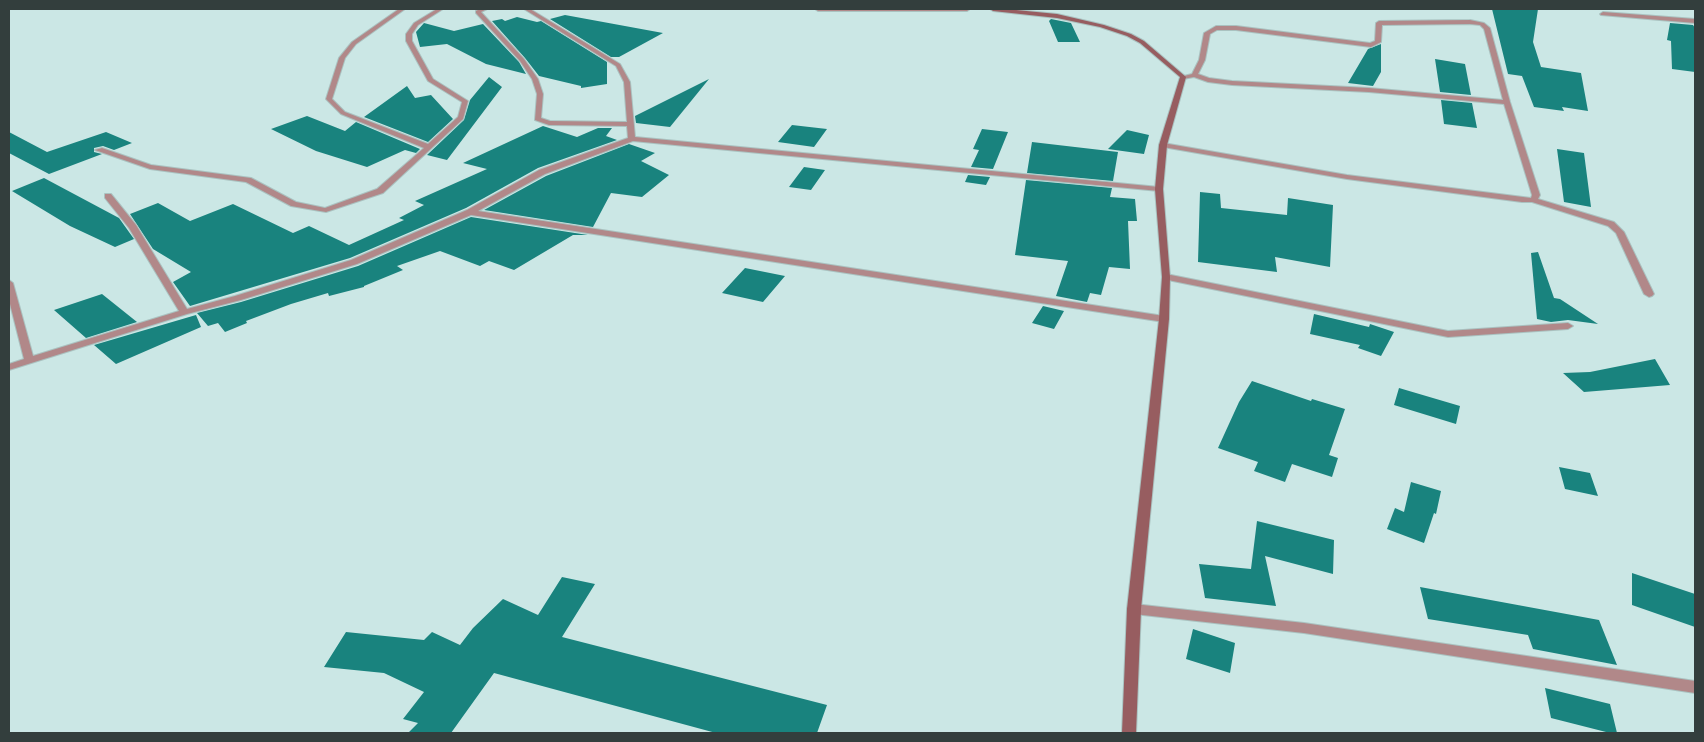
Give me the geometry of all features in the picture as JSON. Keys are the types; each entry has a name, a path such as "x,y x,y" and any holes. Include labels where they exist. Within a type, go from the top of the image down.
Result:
{"street":[{"path":"402,9 354,43 342,58 329,99 343,113 428,147"},
{"path":"99,150 150,167 248,180 294,204 326,210 380,191 461,118 465,102 430,80 409,41 409,34 416,24 440,9"},
{"path":"484,9 478,12 522,60 535,79 540,94 537,119 549,123 631,124"},
{"path":"527,9 618,65 627,82 632,139"},
{"path":"818,9 967,9"},
{"path":"993,9 1057,16 1102,26 1129,35 1142,42 1183,77"},
{"path":"1603,14 1695,21"},
{"path":"1194,74 1202,60 1207,33 1216,28 1236,28 1371,45 1378,42 1379,23 1470,22 1482,24 1487,28 1507,102 1536,195 1533,200"},
{"path":"1183,77 1194,74 1208,80 1232,83 1369,90 1507,102"},
{"path":"1129,733 1134,609 1164,319 1166,277 1159,189 1163,145 1183,77"},
{"path":"9,367 184,312 238,298 354,262 470,212 542,172 632,139 1159,189"},
{"path":"1163,145 1346,176 1533,200 1611,224 1620,232 1649,294"},
{"path":"108,196 133,227 184,312"},
{"path":"470,212 1164,319"},
{"path":"1166,277 1448,334 1568,326"},
{"path":"9,283 11,302 29,361"},
{"path":"1134,609 1304,628 1695,687"}],"building":[{"path":"1492,9 1538,9 1533,42 1541,67 1581,73 1588,111 1562,107 1564,111 1534,107 1522,76 1508,74"},
{"path":"565,15 663,33 619,57 611,57 550,19"},
{"path":"517,17 537,22 541,21 607,62 607,84 581,88 581,86 539,76 492,21 502,19 505,21"},
{"path":"1051,19 1071,23 1080,42 1058,42 1049,21"},
{"path":"424,23 454,31 483,24 519,62 526,74 486,64 447,44 420,47 416,32"},
{"path":"1670,23 1693,25 1695,28 1695,72 1672,69 1671,41 1667,40"},
{"path":"1381,44 1381,72 1373,86 1348,83 1368,49"},
{"path":"1435,59 1465,64 1471,95 1440,92"},
{"path":"489,77 502,87 447,160 427,155 464,120 470,100"},
{"path":"709,79 670,127 636,123 635,116"},
{"path":"407,86 415,98 431,95 453,119 428,142 364,117"},
{"path":"1441,100 1472,103 1477,128 1444,124"},
{"path":"307,116 345,131 356,122 420,149 416,153 405,150 367,167 316,151 271,129"},
{"path":"792,125 827,129 814,147 778,142"},
{"path":"543,126 577,137 598,128 612,128 606,136 617,140 538,168 466,208 350,258 190,306 173,282 191,272 153,249 130,214 158,203 190,221 233,204 293,233 309,226 349,245 404,220 399,218 424,205 415,201 487,169 463,163"},
{"path":"982,129 1008,132 993,169 971,167 979,150 973,149"},
{"path":"1127,130 1149,135 1144,154 1108,149"},
{"path":"9,132 47,152 106,132 132,143 114,150 103,146 94,148 94,152 102,154 49,174 9,153"},
{"path":"1032,142 1118,152 1113,181 1027,173"},
{"path":"629,144 655,153 641,161 669,175 642,197 611,193 593,227 484,210 546,176"},
{"path":"1557,149 1584,153 1591,207 1564,202"},
{"path":"804,167 825,170 811,190 789,187"},
{"path":"968,175 990,177 986,185 965,182"},
{"path":"44,178 119,218 134,239 115,247 70,226 12,191"},
{"path":"1026,180 1112,188 1110,197 1135,199 1137,221 1128,221 1130,269 1109,267 1101,295 1090,293 1087,302 1056,296 1068,261 1015,255"},
{"path":"1200,192 1220,194 1221,208 1287,215 1288,198 1333,205 1330,267 1275,257 1277,272 1198,262"},
{"path":"471,217 588,235 573,235 514,270 489,261 480,266 440,251 397,266 403,270 364,287 329,296 328,293 291,304 246,321 247,323 225,332 218,323 208,326 197,313 241,302 358,266"},
{"path":"1538,252 1554,298 1560,299 1598,324 1568,320 1551,322 1537,319 1531,253"},
{"path":"745,268 785,276 763,302 722,293"},
{"path":"102,294 137,322 86,338 54,310"},
{"path":"1043,306 1064,311 1054,329 1032,323"},
{"path":"1314,314 1369,327 1370,324 1394,332 1381,356 1358,348 1360,345 1310,334"},
{"path":"196,315 201,327 116,364 94,345"},
{"path":"1655,359 1670,385 1584,392 1563,373 1590,372"},
{"path":"1252,381 1311,401 1312,399 1345,409 1329,455 1338,458 1332,477 1292,464 1285,482 1254,471 1258,462 1218,448 1239,402"},
{"path":"1399,388 1460,406 1456,424 1394,405"},
{"path":"1559,467 1590,473 1598,496 1565,489"},
{"path":"1411,482 1441,491 1436,514 1434,513 1424,543 1387,529 1395,508 1404,512"},
{"path":"1257,521 1334,540 1333,574 1265,556 1276,606 1205,598 1199,564 1251,569"},
{"path":"1632,573 1695,594 1695,627 1632,605"},
{"path":"562,577 595,584 562,637 827,705 817,733 716,733 494,673 451,733 408,733 418,723 403,719 424,692 384,673 324,667 346,632 424,640 432,632 460,645 473,628 503,599 538,615"},
{"path":"1420,587 1599,620 1617,665 1533,649 1528,635 1428,619"},
{"path":"1193,629 1235,643 1230,673 1186,659"},
{"path":"1545,688 1610,704 1617,733 1610,733 1551,718"}]}
